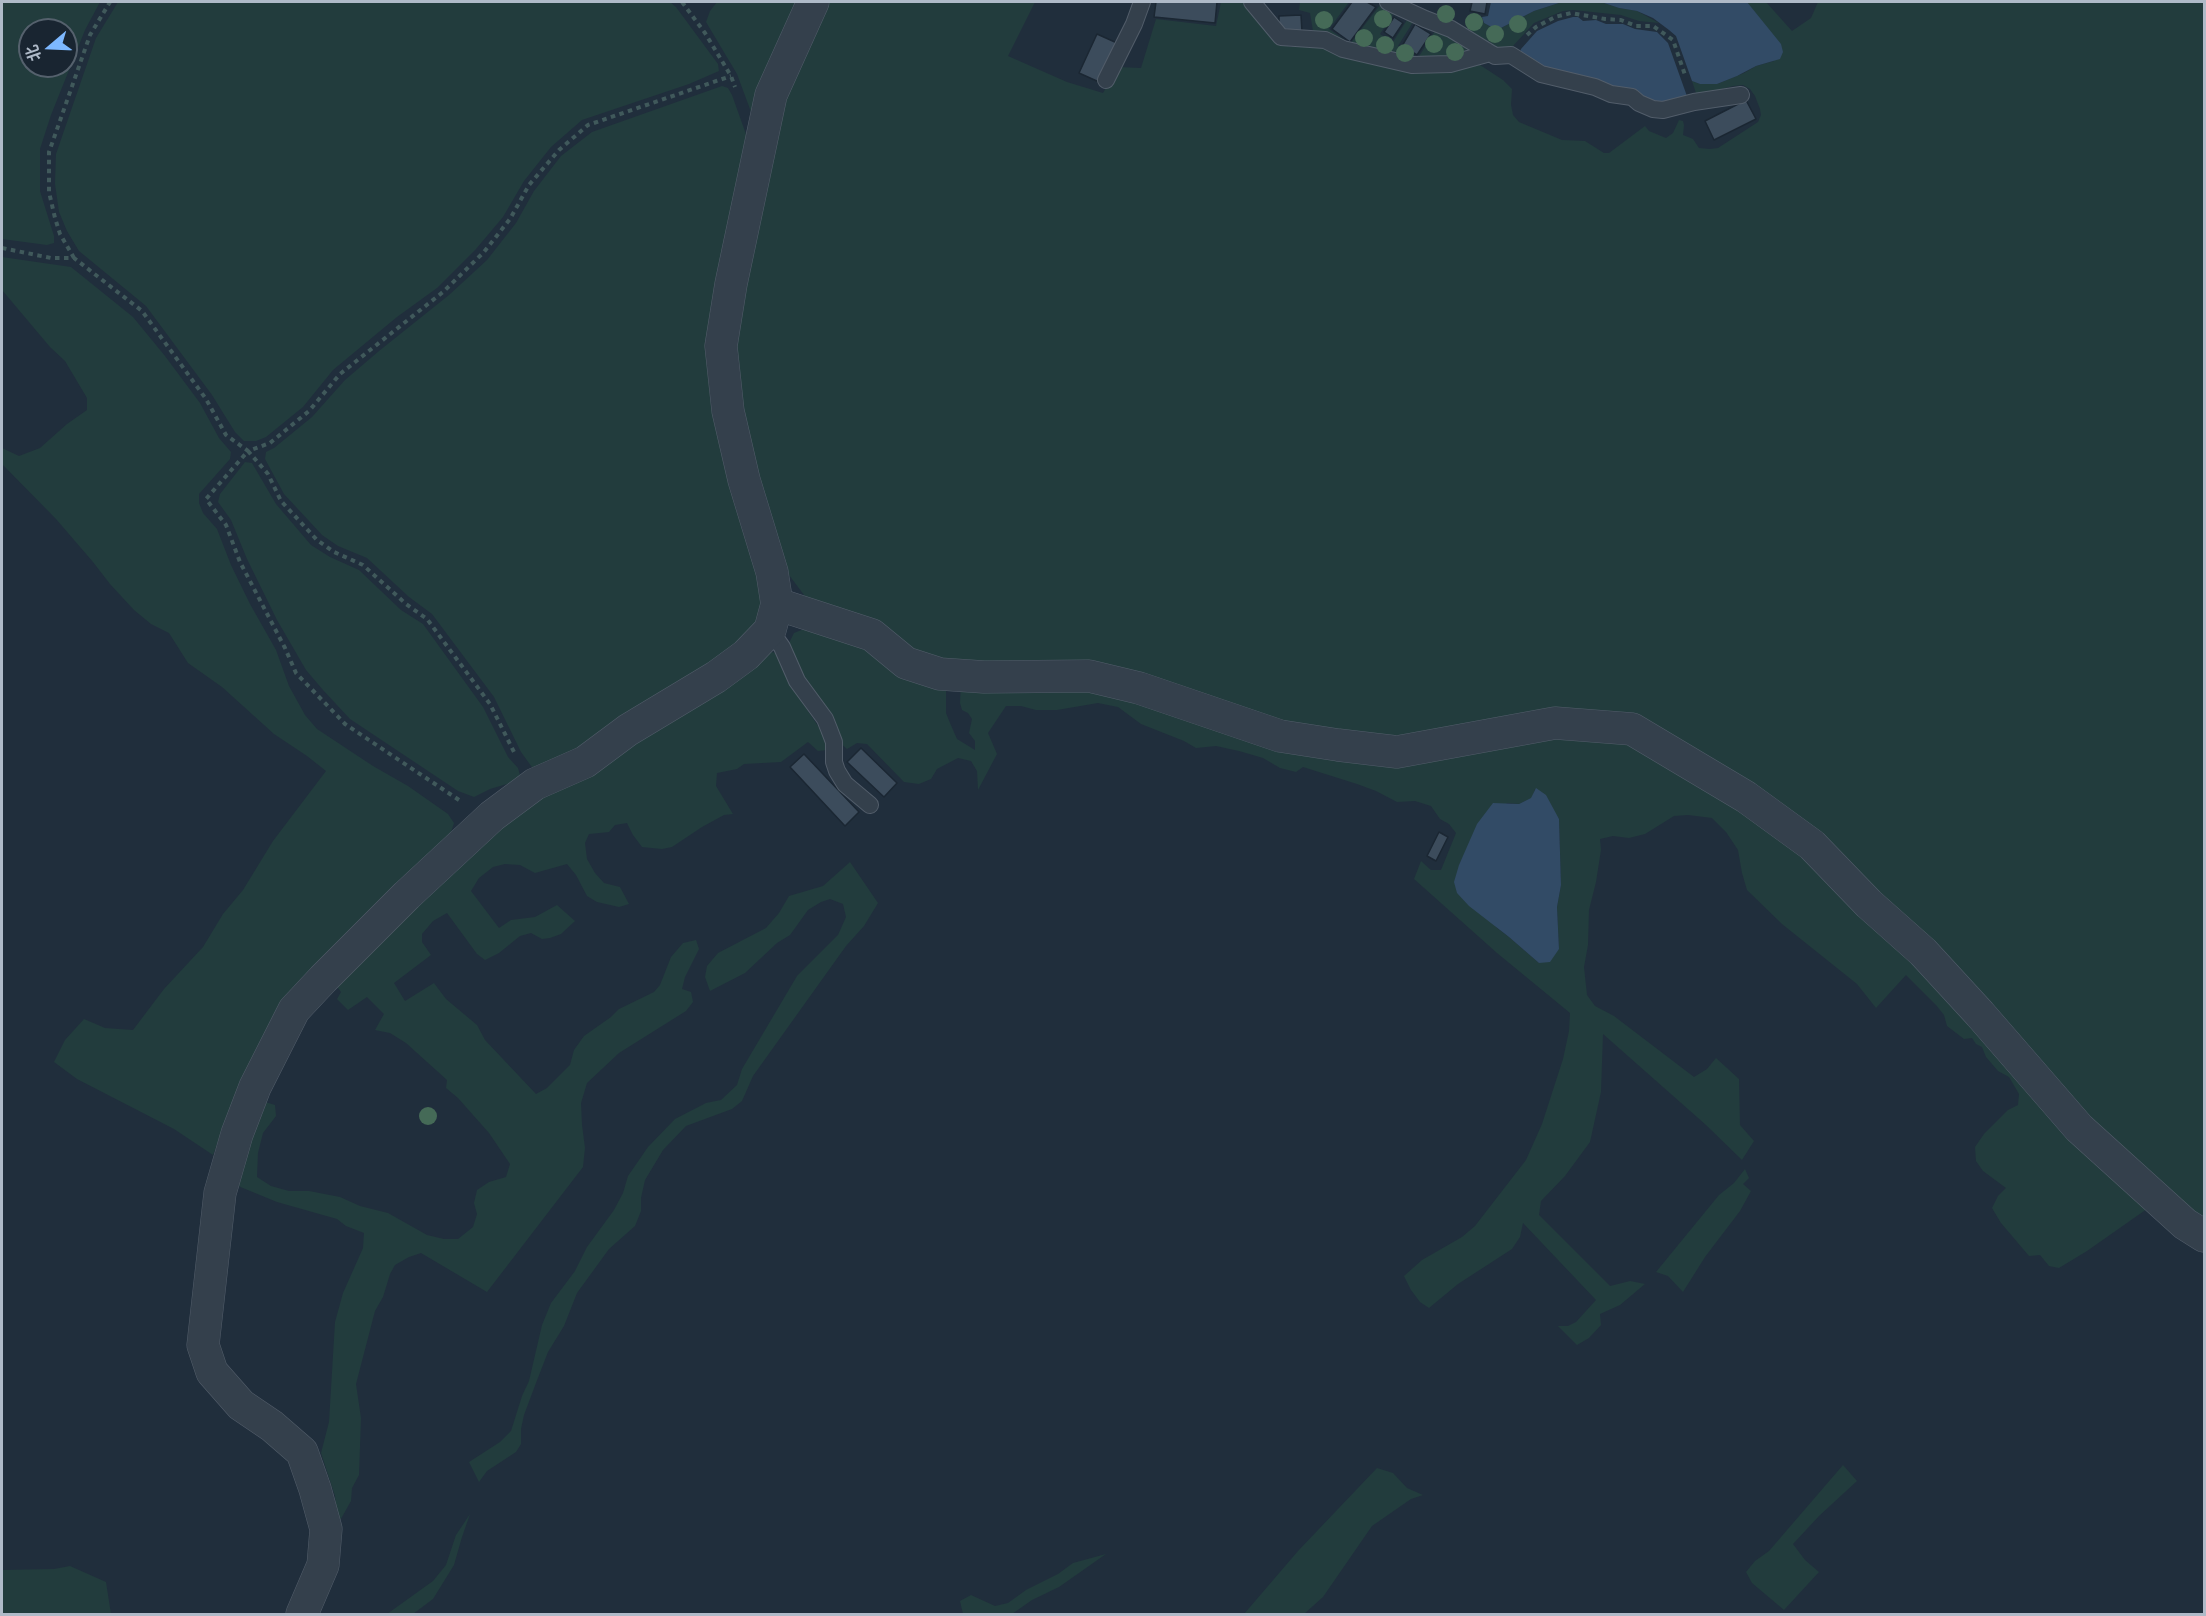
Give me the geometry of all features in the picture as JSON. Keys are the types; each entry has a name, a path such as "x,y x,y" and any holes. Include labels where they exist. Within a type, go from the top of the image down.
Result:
{"street":[{"path":"302,1614 323,1565 326,1528 302,1452 272,1426 241,1405 212,1372 203,1345 220,1193 237,1134 255,1087 294,1010 407,895 492,816 535,784 585,762 628,730 716,677 746,655 773,617 772,572 744,480 728,411 721,346 731,284 771,95 813,2"},
{"path":"773,617 872,635 906,663 940,674 984,677 1089,676 1139,688 1280,736 1338,745 1397,752 1555,723 1632,729 1746,797 1812,844 1869,903 1923,952 2079,1128 2185,1224 2205,1236"}],"lane":[{"path":"1106,80 1134,24 1142,2"},
{"path":"1252,2 1281,38 1325,40 1343,49 1412,64 1450,64 1490,53"},
{"path":"1388,2 1425,20 1451,29 1495,56 1510,55 1541,74 1595,87 1611,94 1632,97 1653,110 1673,109 1694,102 1741,95"},
{"path":"773,617 782,647 797,681 830,729 834,742 837,771 845,784 870,806"}],"path":[{"path":"110,2 90,35 49,152 49,192 60,234 74,258 142,311 206,399 226,435 248,451 268,474 281,501 317,540 334,552 363,565 406,604 428,619 490,704 515,754 535,784"},
{"path":"682,2 705,33 731,76 739,96"},
{"path":"1510,55 1530,32 1563,14 1621,20 1636,26 1653,26 1673,40 1694,102"},
{"path":"492,816 453,796 345,724 296,673 240,562 226,525 207,500 248,451 270,443 309,411 340,374 443,292 483,252 510,219 530,184 559,150 588,125 731,76"},
{"path":"2,248 51,258 74,258"}],"green space":[{"path":"2,2 100,2 78,48 78,18 18,18 18,78 66,78 40,149 40,191 54,236 54,243 47,245 2,239"},
{"path":"118,2 670,2 718,64 719,71 689,84 582,120 551,147 524,181 503,217 476,249 437,288 397,317 333,370 303,407 266,437 256,441 244,441 235,432 212,395 146,306 79,251 59,212 55,184 56,154 96,38"},
{"path":"717,2 802,2 754,120 737,74 706,22"},
{"path":"825,2 1035,2 1008,56 1067,82 1103,93 1118,67 1141,68 1156,19 1216,26 1221,2 1246,2 1283,44 1290,47 1313,45 1337,51 1477,63 1503,80 1512,89 1513,115 1519,122 1562,140 1585,141 1604,153 1609,153 1645,126 1649,131 1666,138 1673,133 1679,120 1683,121 1683,135 1693,139 1699,148 1710,149 1718,148 1758,122 1761,115 1760,109 1750,89 1743,85 1733,86 1697,96 1692,81 1700,84 1717,84 1756,66 1774,61 1767,29 1747,2 1766,2 1792,31 1811,18 1818,2 2204,2 2204,1227 2141,1172 1928,946 1634,723 1397,745 1341,737 1202,701 947,666 807,599 783,567 745,449 733,335 768,146"},
{"path":"1300,2 1349,2 1329,29 1350,44 1380,5 1394,13 1380,34 1393,42 1407,20 1413,22 1398,46 1418,58 1435,31 1462,44 1469,53 1455,60 1411,61 1397,59 1369,48 1345,45 1313,31 1310,13 1299,10"},
{"path":"1562,2 1601,2 1637,11 1659,23 1639,21 1621,15 1563,11 1534,23 1513,46 1502,51 1470,33 1469,16 1482,17 1484,23 1497,30 1534,11"},
{"path":"722,86 728,88 732,95 747,137 725,283 766,591 752,634 578,755 534,770 521,752 494,697 432,614 409,597 367,558 338,546 322,535 284,494 265,459 266,452 312,417 345,380 449,295 487,260 516,223 534,191 561,156 592,132"},
{"path":"2,257 71,267 133,317 165,356 200,403 219,438 231,452 230,459 199,494 199,503 203,513 217,529 231,565 276,650 289,686 305,715 317,729 408,786 448,814 454,823 450,835 291,993 263,1036 242,1080 213,1155 174,1129 77,1079 54,1062 65,1040 84,1019 105,1028 133,1030 164,989 203,947 223,914 243,890 273,841 326,771 274,734 222,687 188,663 169,633 151,624 134,610 56,519 2,464 2,448 19,456 40,448 87,410 87,398 65,361 50,347 2,290"},
{"path":"245,462 252,463 276,504 311,545 330,557 359,570 401,610 423,624 483,707 508,757 518,768 520,775 517,781 490,789 474,797 458,791 350,719 323,690 306,670 277,620 231,520 218,502 220,494"},
{"path":"804,629 818,630 946,681 946,713 950,723 957,739 975,750 975,741 969,733 972,719 962,710 960,703 961,682 1086,684 1274,742 1628,737 1805,849 2154,1204 2059,1268 2049,1266 2040,1255 2029,1256 2001,1223 1992,1208 1998,1196 2006,1188 1983,1171 1976,1161 1975,1147 1984,1134 2008,1110 2018,1105 2019,1094 2009,1077 1998,1071 1986,1057 1982,1047 1972,1038 1964,1039 1947,1026 1944,1015 1936,1005 1906,975 1876,1008 1857,984 1782,924 1747,890 1738,850 1726,832 1712,818 1674,816 1645,834 1629,838 1613,836 1600,839 1601,850 1589,910 1588,945 1584,967 1587,995 1595,1006 1614,1016 1694,1077 1707,1069 1716,1058 1739,1079 1740,1125 1754,1141 1742,1160 1603,1034 1601,1092 1590,1142 1565,1176 1541,1201 1539,1215 1610,1286 1630,1281 1645,1284 1620,1305 1600,1314 1601,1325 1589,1338 1577,1345 1558,1326 1568,1326 1576,1322 1596,1300 1523,1223 1520,1237 1512,1249 1458,1284 1429,1308 1420,1302 1404,1276 1422,1260 1462,1237 1475,1226 1526,1160 1542,1124 1563,1059 1570,1013 1497,953 1414,879 1421,861 1431,870 1441,870 1456,833 1449,824 1440,819 1431,806 1415,801 1397,802 1357,784 1303,767 1296,772 1280,768 1263,758 1239,751 1216,746 1196,748 1141,724 1118,707 1098,703 1057,710 1006,706 988,733 997,754 978,790 977,771 971,761 958,758 937,769 931,779 919,784 904,782 867,744 857,743 847,749 839,742 837,728 800,676 789,643 794,633","holes":["1535,789 1559,819 1561,885 1557,907 1559,949 1539,963 1497,928 1459,865 1468,848 1507,803 1519,804 1532,798"]},
{"path":"771,652 776,653 804,705 826,738 827,750 818,751 808,742 781,762 744,764 737,769 717,773 716,786 733,814 724,815 672,847 662,849 642,847 627,823 615,825 609,832 589,834 585,843 587,859 595,873 604,883 620,887 629,904 619,907 597,902 587,896 576,875 567,864 535,873 520,865 505,864 493,867 479,878 471,891 499,928 511,920 535,917 557,905 575,921 561,934 550,938 542,939 531,933 520,936 499,953 485,960 477,954 447,913 433,921 422,934 422,942 431,955 394,983 405,1001 434,983 446,999 477,1025 485,1040 536,1094 547,1088 570,1065 574,1050 584,1036 619,1009 654,992 660,985 671,957 683,943 696,940 699,949 685,977 682,989 691,992 693,1002 686,1011 619,1053 587,1083 581,1103 585,1148 583,1167 487,1292 421,1253 395,1265 375,1311 356,1384 361,1418 359,1475 352,1488 351,1501 338,1524 335,1496 321,1453 329,1422 335,1322 343,1293 363,1248 364,1233 346,1226 337,1219 277,1202 238,1186 241,1166 265,1102 275,1105 276,1116 263,1133 258,1153 257,1177 271,1186 289,1191 309,1191 340,1197 360,1206 388,1213 427,1235 444,1239 458,1239 473,1227 477,1214 474,1203 477,1190 489,1182 506,1177 510,1164 489,1133 446,1088 447,1080 406,1043 390,1033 375,1030 384,1014 367,997 348,1010 337,999 341,992 334,983 483,835"},
{"path":"850,862 878,903 864,926 846,946 753,1076 742,1101 732,1109 686,1126 663,1150 645,1180 641,1211 635,1226 609,1249 577,1293 564,1326 548,1352 524,1415 521,1444 516,1452 487,1471 479,1482 469,1462 500,1442 511,1431 529,1381 542,1325 551,1303 575,1271 587,1247 614,1210 623,1193 628,1176 648,1147 675,1119 706,1103 721,1100 737,1085 742,1069 797,976 838,935 846,917 843,904 830,899 808,910 790,935 777,943 745,973 710,991 705,977 707,966 718,953 766,928 779,913 789,896 823,886"},
{"path":"1745,1169 1749,1178 1743,1184 1751,1191 1740,1211 1705,1257 1683,1292 1668,1276 1656,1272 1719,1195 1734,1183"},
{"path":"1843,1465 1857,1481 1793,1544 1805,1560 1819,1572 1784,1610 1752,1583 1746,1572 1755,1561 1769,1551"},
{"path":"1377,1468 1393,1473 1407,1488 1423,1495 1411,1499 1372,1526 1323,1597 1304,1614 1244,1614 1298,1551"},
{"path":"470,1514 454,1565 433,1599 413,1614 387,1614 433,1581 446,1565 456,1535"},
{"path":"1106,1554 1059,1587 1032,1600 1012,1614 963,1614 960,1601 971,1595 995,1606 1008,1603 1073,1563"},
{"path":"70,1566 106,1582 111,1614 2,1614 2,1570 54,1569"}],"water":[{"path":"1491,2 1562,2 1534,11 1497,30 1484,23 1482,17 1488,16"},
{"path":"1601,2 1747,2 1781,44 1783,52 1780,59 1756,66 1717,84 1700,84 1692,81 1676,36 1669,30 1653,18 1637,11"},
{"path":"1578,17 1583,21 1596,20 1606,24 1623,24 1635,29 1657,32 1668,43 1688,99 1666,107 1539,69 1519,55 1521,49 1537,31"},
{"path":"1536,788 1546,795 1559,819 1561,885 1557,907 1559,949 1550,962 1539,963 1469,906 1457,893 1454,882 1477,824 1493,803 1519,804 1531,798"}],"building":[{"path":"1156,2 1217,2 1215,23 1154,17"},
{"path":"1352,2 1367,2 1376,7 1350,42 1332,29"},
{"path":"1472,2 1487,2 1485,14 1470,11"},
{"path":"1301,15 1302,32 1279,33 1279,16"},
{"path":"1394,17 1403,23 1393,38 1384,32"},
{"path":"1415,24 1431,34 1417,55 1402,46"},
{"path":"1097,34 1117,43 1099,82 1079,73"},
{"path":"1746,100 1756,119 1714,140 1705,121"},
{"path":"861,748 897,783 884,797 847,762"},
{"path":"804,754 859,812 845,826 790,767"},
{"path":"1439,832 1448,837 1436,861 1427,856"}]}
